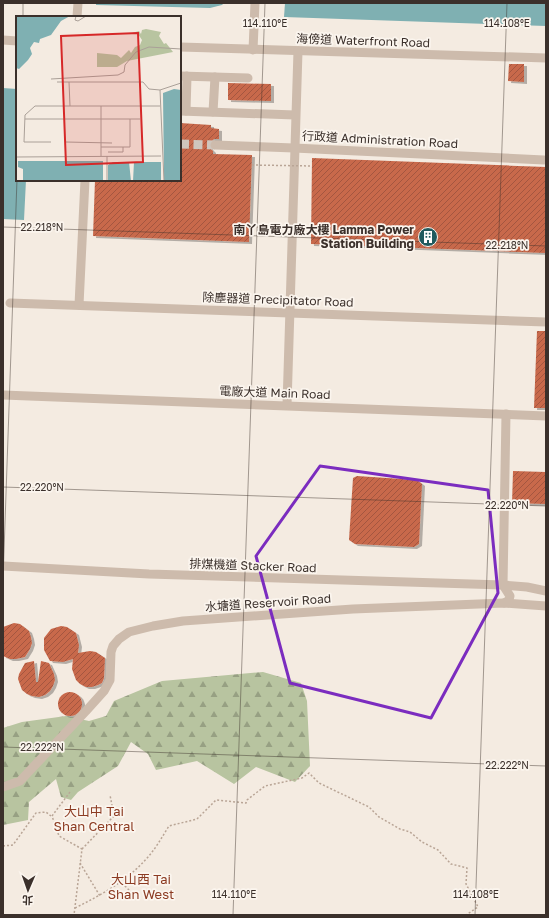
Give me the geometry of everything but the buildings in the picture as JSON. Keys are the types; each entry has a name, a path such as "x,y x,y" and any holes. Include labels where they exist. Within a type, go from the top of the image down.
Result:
{"lane":[{"path":"78,3 78,16"},
{"path":"253,50 255,3"},
{"path":"3,40 16,41"},
{"name":"海傍道 Waterfront Road","path":"181,47 546,58"},
{"path":"287,405 298,51"},
{"path":"248,78 184,76 183,111 295,115"},
{"path":"213,112 215,77"},
{"name":"行政道 Administration Road","path":"215,145 544,160"},
{"path":"79,305 85,181"},
{"name":"除塵器道 Precipitator Road","path":"10,303 546,322"},
{"name":"電廠大道 Main Road","path":"3,395 546,416"},
{"path":"504,603 509,600 510,596 503,585 506,414"},
{"name":"排煤機道 Stacker Road","path":"3,566 149,574 332,581 503,585 527,587 546,591"},
{"name":"水塘道 Reservoir Road","path":"3,787 20,781 104,691 110,680 111,652 113,646 119,639 129,632 183,621 353,609 504,603 546,606"}],"path":[{"path":"252,165 312,166"},
{"path":"249,228 311,229"},
{"path":"75,908 100,896 122,882 148,857 169,826 197,819 216,800 246,803 247,800 265,786 302,778 309,773 319,783 369,807 379,816 400,829 410,832 422,842 438,850 451,864 467,868 466,884 478,907 466,915"},
{"path":"52,816 70,792"},
{"path":"74,915 82,849 114,816 110,795"},
{"path":"3,846 13,845 36,813 46,812 52,816 59,836 82,849"},
{"path":"80,863 100,896"},
{"path":"122,882 137,898"}],"highlighted area":[{"path":"320,466 488,490 498,593 431,718 290,683 256,556"}],"green space":[{"path":"263,672 301,683 307,701 310,766 295,782 256,767 234,784 197,761 156,770 148,754 131,742 118,766 78,792 71,800 61,797 56,779 29,802 28,820 3,825 3,728 22,722 66,716 89,721 106,716 114,701 162,681"}],"water":[{"path":"96,3 224,3 222,5 210,8 96,5"},
{"path":"285,3 546,3 546,26 284,17"},
{"path":"3,88 16,89 16,181 26,181 24,220 3,219"}],"tunnel":[{"path":"181,144 215,145"}],"place":[{"name":"南丫島電力廠大樓 Lamma Power Station Building","path":"428,237"}],"district":[{"name":"大山中 Tai Shan Central","path":"94,818"},
{"name":"大山西 Tai Shan West","path":"141,886"}]}
